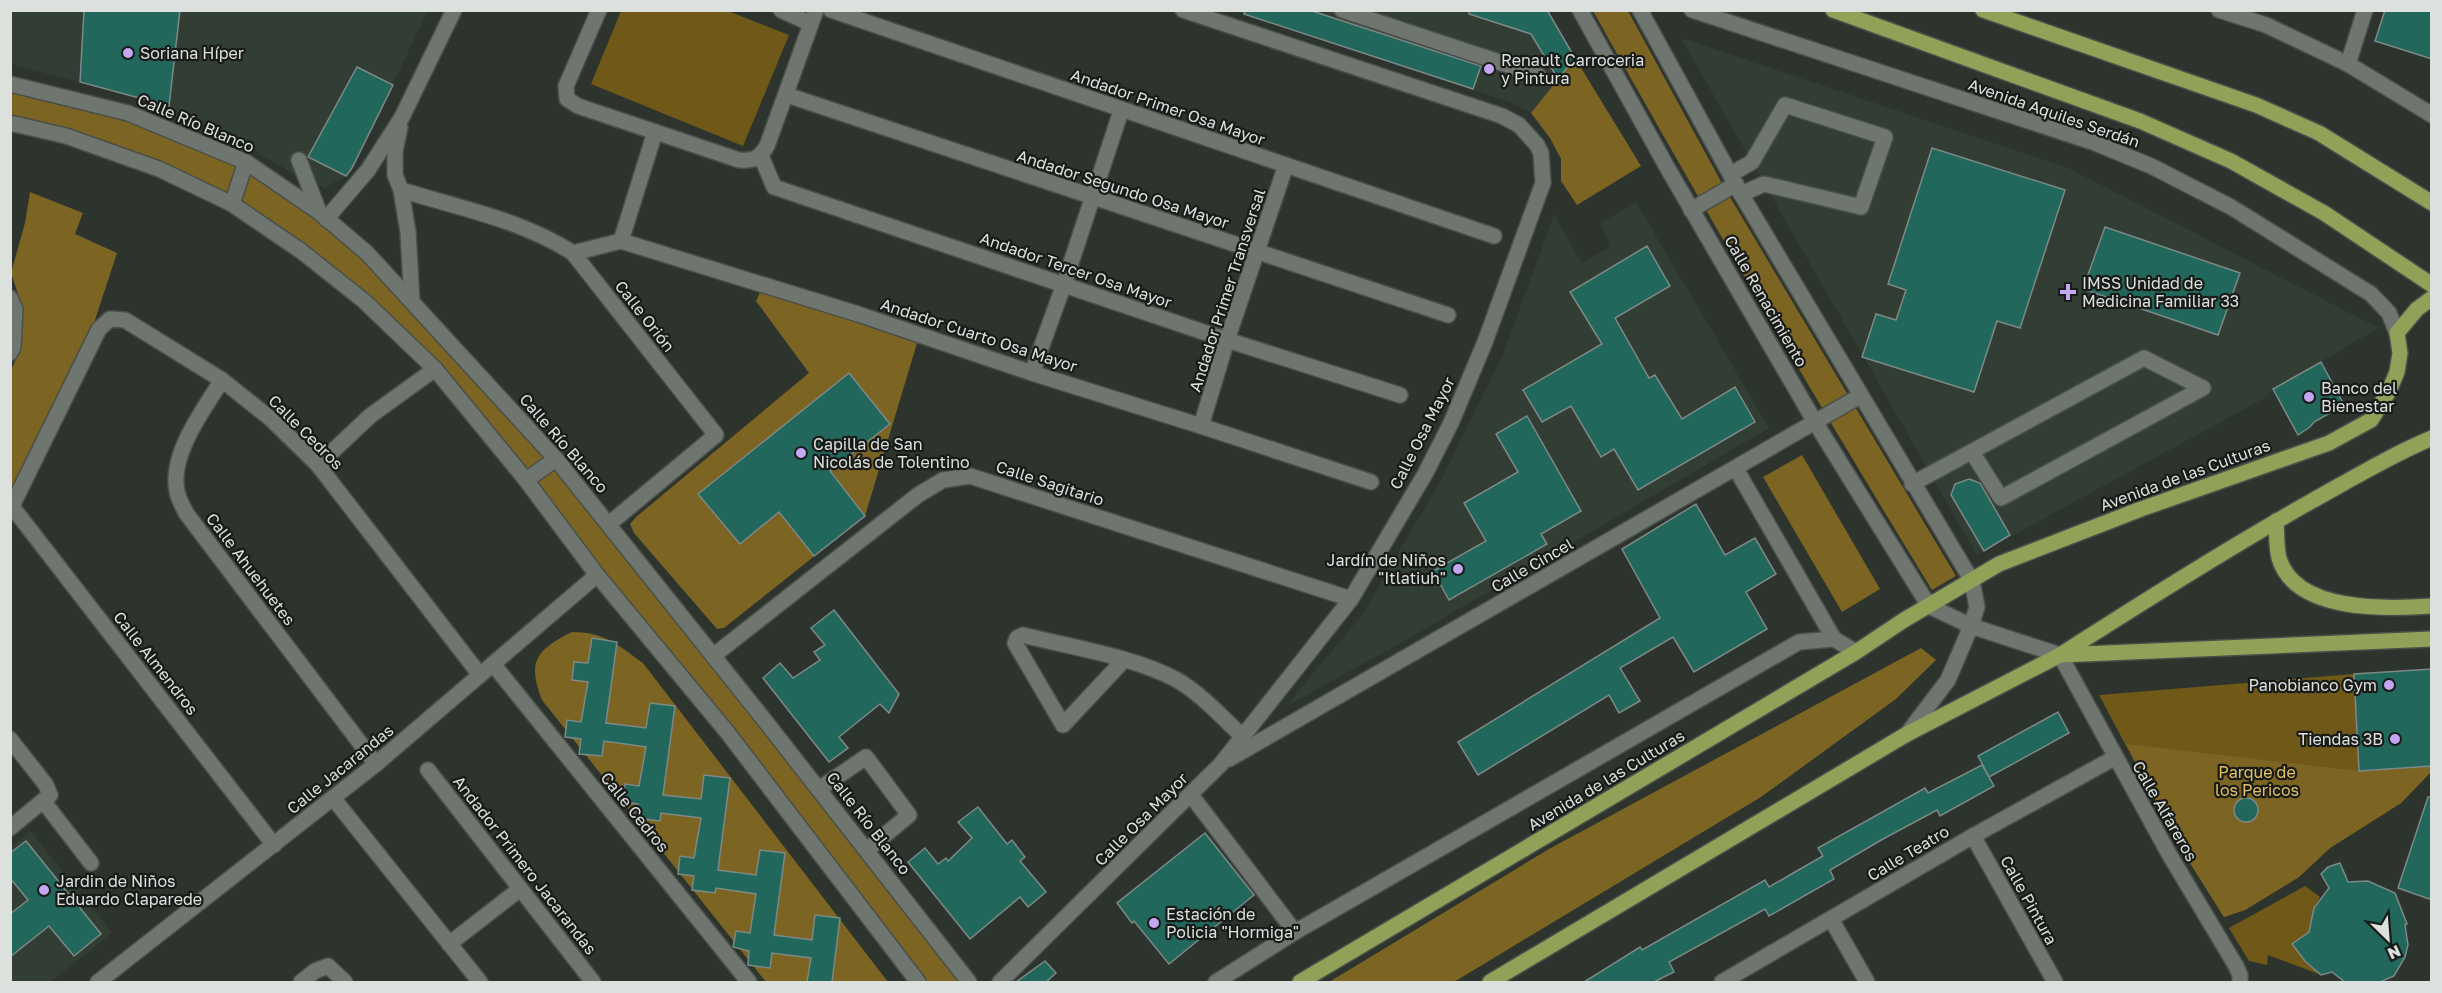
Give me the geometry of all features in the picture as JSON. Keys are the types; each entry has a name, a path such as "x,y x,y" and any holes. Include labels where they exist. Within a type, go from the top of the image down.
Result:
{"main road":[{"name":"Avenida Aquiles Serdán","path":"1833,10 2140,122 2231,161 2324,213 2432,285"},
{"path":"1983,10 2256,105 2319,133 2432,203"},
{"path":"2397,333 2416,309 2432,298"},
{"name":"Avenida de las Culturas","path":"1300,982 2000,564 2141,509 2329,443 2371,420 2389,391 2397,372 2400,352 2397,333"},
{"path":"1490,982 1907,734 2060,655 2169,585 2276,521 2373,467 2432,438"},
{"path":"2276,521 2279,560 2287,573 2308,591 2326,600 2389,609 2432,606"},
{"path":"2060,655 2432,639"}],"street":[{"path":"299,160 322,216 368,170 402,117 454,10"},
{"path":"599,10 566,86 567,99 578,106 655,132 739,160 752,161 761,156 767,146 787,95 812,17 781,10"},
{"name":"Andador Primer Osa Mayor","path":"831,10 1121,111 1494,236"},
{"name":"Calle Osa Mayor","path":"1000,982 1221,764 1351,599 1425,474 1451,423 1485,342 1543,183 1541,153 1532,138 1519,125 1502,116 1183,10"},
{"path":"1342,10 1365,14 1538,75"},
{"name":"Calle Renacimiento","path":"1580,10 1691,210 1815,422 1929,606"},
{"name":"Calle Renacimiento","path":"1640,10 1736,184 1912,484 1972,581"},
{"name":"Avenida Aquiles Serdán","path":"1692,10 2095,143 2151,166 2231,207 2372,294 2389,313 2397,333"},
{"path":"2219,10 2266,25 2348,64 2432,115"},
{"path":"2348,64 2365,10"},
{"name":"Calle Río Blanco","path":"10,84 128,113 246,162 322,216 367,253 556,459 819,789 969,982"},
{"name":"Andador Segundo Osa Mayor","path":"787,95 1448,315"},
{"path":"1691,210 1736,184 1752,162 1785,105 1885,137 1861,207 1764,184 1736,184"},
{"path":"1032,373 1121,111"},
{"path":"402,117 395,151 395,175 401,190 408,232 412,302"},
{"path":"10,123 66,136 159,169 232,204 301,251 364,301 435,369 526,480 597,575 727,732 918,982"},
{"path":"573,252 621,240 655,132"},
{"name":"Andador Tercer Osa Mayor","path":"761,156 774,188 1227,340 1400,395"},
{"path":"232,204 246,162"},
{"name":"Andador Primer Transversal","path":"1202,426 1227,340 1286,165"},
{"name":"Calle Orión","path":"401,190 531,229 573,252 716,435 609,524"},
{"name":"Andador Cuarto Osa Mayor","path":"621,240 858,314 1032,373 1371,482"},
{"path":"10,298 15,309 13,347 10,353"},
{"name":"Calle Cedros","path":"11,505 99,329 110,319 126,320 222,380 271,419 318,465 480,675"},
{"path":"1912,484 2144,358 2203,387 2001,498 1972,452"},
{"path":"318,465 370,416 435,369"},
{"name":"Calle Ahuehuetes","path":"222,380 192,429 183,450 176,470 177,491 186,513 376,764"},
{"name":"Calle Cincel","path":"1221,764 1860,396"},
{"path":"526,480 556,459"},
{"path":"1736,469 1834,639 1856,652"},
{"name":"Calle Sagitario","path":"713,656 918,495 943,480 970,476 1351,599"},
{"name":"Calle Almendros","path":"11,505 274,844"},
{"name":"Calle Jacarandas","path":"98,982 376,764 597,575"},
{"path":"1907,734 1948,680 1971,626 1977,607 1972,581"},
{"path":"1929,606 1971,626 2060,655"},
{"path":"1124,661 1063,725 1015,643 1017,638 1023,635 1124,661 1155,670 1179,681 1244,737"},
{"path":"1216,982 1295,932 1799,642 1834,639"},
{"name":"Calle Alfareros","path":"2060,655 2114,758 2236,966 2240,982"},
{"name":"Calle Cedros","path":"493,664 749,982"},
{"path":"10,739 46,785 50,795 10,828"},
{"path":"819,789 866,757 909,815 867,850"},
{"name":"Calle Teatro","path":"1722,982 1972,836 2114,758"},
{"name":"Andador Primero Jacarandas","path":"428,770 593,982"},
{"path":"1191,795 1295,932"},
{"path":"333,798 480,982"},
{"path":"44,802 91,862"},
{"name":"Calle Pintura","path":"1972,836 2055,982"},
{"path":"449,944 520,889"},
{"path":"1831,919 1868,982"},
{"path":"301,982 315,971 327,966 345,982"}],"shaded area":[{"path":"10,11 428,11 352,168 346,176 325,188 297,176 243,143 169,106 11,64"},
{"name":"Renault Carroceria y Pintura","path":"1234,11 1547,11 1575,58 1531,113 1510,102"},
{"name":"IMSS Unidad de Medicina Familiar 33","path":"1681,38 2068,168 2379,328 2273,389 2263,399 1977,555"},
{"path":"1636,202 1769,428 1404,641 1285,707 1363,614 1441,480 1503,355 1554,215 1582,263 1611,246 1600,224"},
{"name":"Jardin de Niños Eduardo Claparede","path":"30,831 112,933 50,982 11,982 11,847"}],"green space":[{"path":"621,11 728,11 789,35 743,146 591,84"},
{"path":"1593,11 1628,11 1724,187 1956,576 1932,590 1760,302"},
{"path":"1575,58 1641,166 1577,205 1561,181 1561,159 1550,138 1531,113"},
{"path":"11,91 127,120 237,166 315,219 362,258 545,457 813,793 960,982 927,982 733,728 602,569 527,470 441,364 369,297 305,245 241,200 161,163 67,128 11,116"},
{"path":"30,192 83,213 75,234 117,253 93,326 11,491 11,370 20,350 23,309 11,273 25,223"},
{"path":"762,288 918,340 865,516 724,628 717,629 634,533 630,524 809,373 756,301"},
{"path":"1802,455 1880,589 1842,612 1763,477"},
{"path":"572,632 602,637 618,645 643,663 888,982 766,982 542,700 535,675 538,658 550,645"},
{"path":"1921,648 1936,660 1896,699 1761,797 1454,982 1329,982 1549,849"},
{"name":"Parque de los Pericos","path":"2354,674 2359,771 2431,766 2431,772 2401,803 2330,848 2299,877 2245,910 2224,917 2180,847 2099,695"},
{"path":"2126,744 2359,771 2431,766 2431,772 2401,803 2330,848 2299,877 2245,910 2224,917 2180,847"},
{"path":"2305,886 2320,897 2314,908 2309,932 2293,944 2321,975 2268,955 2267,965 2249,961 2229,928"}],"building":[{"name":"Soriana Híper","path":"84,10 180,10 169,106 80,82"},
{"path":"1245,10 1309,10 1481,66 1473,89 1244,14"},
{"path":"1469,10 1547,10 1575,58 1558,79 1531,34 1469,14"},
{"path":"2385,10 2432,10 2432,59 2375,41"},
{"path":"357,67 393,85 346,176 308,157"},
{"path":"1932,148 2065,190 2020,328 1997,321 1974,392 1862,357 1876,314 1896,320 1906,290 1888,284"},
{"path":"2105,227 2240,273 2218,335 2083,289"},
{"path":"1647,246 1670,286 1615,318 1649,378 1655,375 1682,419 1735,387 1755,422 1638,490 1614,449 1601,457 1571,406 1542,422 1523,390 1602,344 1570,292"},
{"name":"Banco del Bienestar","path":"2321,362 2344,405 2314,422 2298,435 2273,389"},
{"name":"Capilla de San Nicolás de Tolentino","path":"849,373 890,424 830,471 865,516 814,556 779,512 740,544 698,494"},
{"path":"1527,416 1581,511 1541,534 1547,544 1449,600 1433,571 1486,541 1464,503 1518,472 1496,434"},
{"path":"1969,479 1980,483 2010,535 1984,551 1951,495 1955,484"},
{"path":"1696,504 1725,555 1755,538 1776,574 1746,592 1767,629 1694,672 1673,637 1620,668 1640,701 1619,713 1609,695 1478,775 1458,742 1660,618 1622,549"},
{"path":"834,610 899,694 889,713 880,704 839,737 848,748 829,762 763,678 780,663 793,678 820,660 814,652 825,645 811,628"},
{"path":"592,638 617,642 606,723 646,728 650,703 675,706 663,795 701,799 704,775 730,778 718,870 756,875 760,850 785,853 774,935 812,940 815,915 840,918 832,982 807,982 811,958 772,953 770,968 748,965 749,951 733,947 736,931 750,933 756,894 716,888 715,893 692,890 694,876 678,874 680,856 694,858 701,818 661,813 660,821 636,818 638,804 623,802 625,784 639,786 646,747 604,741 602,756 579,754 581,739 565,737 567,720 581,722 588,682 572,680 574,662 588,663"},
{"path":"2432,669 2432,766 2359,771 2354,674"},
{"path":"2058,712 2069,733 1989,777 1978,756"},
{"path":"1982,765 1994,786 1940,816 1937,810 1883,839 1830,870 1834,879 1769,916 1765,909 1669,962 1674,972 1654,982 1584,982 1640,947 1642,950 1765,880 1769,887 1823,856 1818,848 1925,788 1928,793"},
{"path":"2428,797 2432,797 2432,900 2398,888"},
{"path":"2246,798 2255,801 2258,810 2255,819 2246,822 2237,819 2234,810 2237,801"},
{"path":"978,807 1007,844 1012,840 1025,857 1020,861 1046,892 1028,907 1020,897 970,939 908,862 925,848 938,864 946,858 948,861 972,838 958,822"},
{"path":"1205,833 1254,895 1169,964 1117,903"},
{"path":"26,841 101,934 74,956 49,926 10,957 10,914 28,900 10,878 10,853"},
{"path":"2340,863 2348,882 2368,881 2395,893 2407,924 2405,925 2408,945 2405,957 2394,976 2380,982 2345,982 2332,972 2321,975 2305,961 2292,944 2309,932 2314,908 2329,888 2321,874 2328,867"},
{"path":"1045,961 1056,973 1046,982 1016,982"}],"place":[{"name":"Soriana Híper","path":"128,53"},
{"name":"Renault Carroceria y Pintura","path":"1489,69"},
{"name":"IMSS Unidad de Medicina Familiar 33","path":"2068,292"},
{"name":"Banco del Bienestar","path":"2309,397"},
{"name":"Capilla de San Nicolás de Tolentino","path":"801,453"},
{"name":"Jardín de Niños \"Itlatiuh\"","path":"1458,569"},
{"name":"Panobianco Gym","path":"2389,685"},
{"name":"Tiendas 3B","path":"2395,739"},
{"name":"Jardin de Niños Eduardo Claparede","path":"44,890"},
{"name":"Estación de Policia \"Hormiga\"","path":"1154,923"}]}
